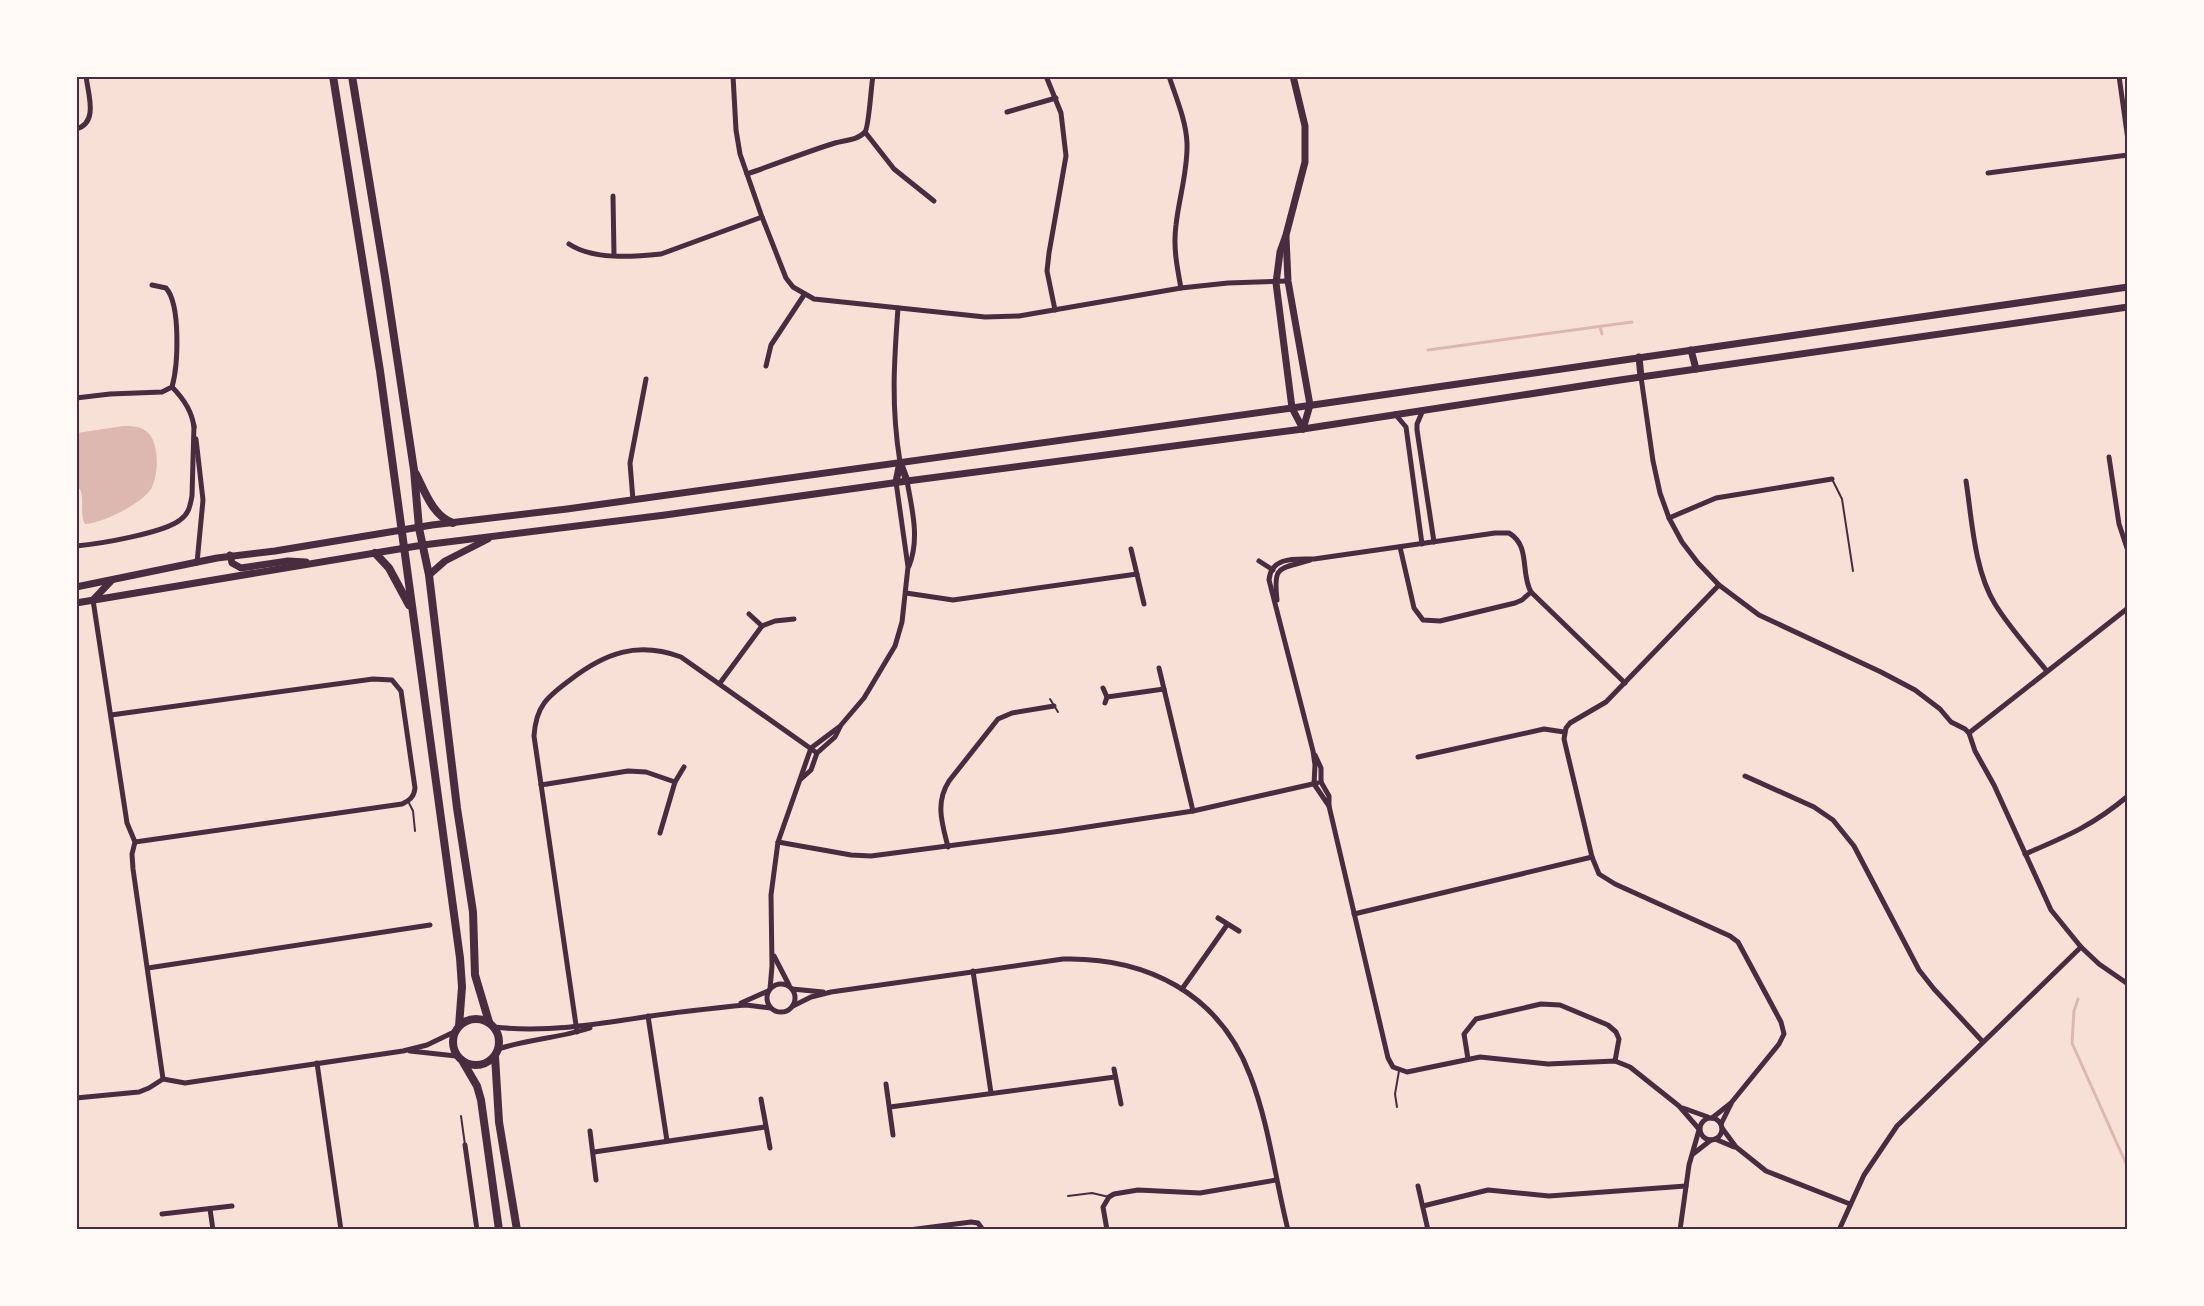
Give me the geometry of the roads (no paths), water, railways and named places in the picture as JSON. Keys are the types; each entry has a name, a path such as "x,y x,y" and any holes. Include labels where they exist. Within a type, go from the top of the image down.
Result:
{"main road":[{"path":"333,76 380,371 460,958 462,987 452,1045 456,1056 463,1062 477,1086 481,1100 499,1230"},
{"path":"352,76 414,470 419,528 429,575 473,912 475,975 491,1025 499,1039 496,1052 497,1108 517,1230"},
{"path":"414,470 442,518 453,523"},
{"path":"375,553 388,568 411,609"},
{"path":"456,1029 473,1018 491,1025"},
{"path":"463,1062 480,1065 496,1052"}],"street":[{"path":"76,129 87,124 91,118 86,76"},
{"path":"733,76 736,130 740,154 762,217 786,278 793,287 814,299 985,317 1019,316 1181,288 1228,283 1288,281"},
{"path":"747,174 836,142 854,139 865,132 869,123 869,101 873,76"},
{"path":"1046,76 1062,113 1066,156 1047,272 1054,310"},
{"path":"1169,76 1184,121 1187,142 1186,165 1174,248 1181,288"},
{"path":"1293,76 1305,126 1305,162 1280,252 1276,283 1292,408 1303,429"},
{"path":"2119,76 2127,140"},
{"path":"1007,112 1056,98"},
{"path":"865,132 894,169 934,201"},
{"path":"1988,173 2127,155"},
{"path":"614,196 614,255"},
{"path":"569,243 587,253 661,254 762,217"},
{"path":"1286,235 1288,281 1310,405 1303,429"},
{"path":"152,285 166,288 173,300 177,361 172,387"},
{"path":"76,587 230,555 275,551 453,523 1292,408 2127,287"},
{"path":"765,366 771,345 804,295"},
{"path":"76,603 423,545 1303,429 1641,377 2127,307"},
{"path":"898,308 892,385 893,417 900,462 907,481 914,523 914,552 908,567"},
{"path":"1281,331 1296,328"},
{"path":"1691,350 1696,369"},
{"path":"1639,357 1653,461 1660,493 1669,518 1682,542 1698,563 1719,585 1759,615 1915,690 1940,709 1951,722 1969,733 1975,751 1994,785 2051,910 2081,947 2099,964 2127,984"},
{"path":"633,500 630,463 646,379"},
{"path":"76,398 162,392 172,387"},
{"path":"172,387 184,401 194,425 203,500 197,563"},
{"path":"1423,410 1417,430 1434,542"},
{"path":"1395,414 1406,427 1422,544"},
{"path":"76,546 105,542 153,530 178,522 186,515 192,496 194,425"},
{"path":"2109,457 2119,524 2127,551"},
{"path":"801,779 811,770 817,753 835,736 841,725 864,698 895,646 902,622 908,567 896,482 900,462"},
{"path":"1669,518 1716,498 1832,479"},
{"path":"1966,481 1979,560 1990,594 1999,611 2046,670"},
{"path":"1329,806 1314,784 1313,751 1269,580 1284,560 1314,559 1495,533 1509,533 1521,543 1527,584 1532,592 1625,683"},
{"path":"429,575 445,561 493,537"},
{"path":"1400,547 1414,608 1423,620 1440,621 1515,603 1532,592"},
{"path":"1131,549 1144,604"},
{"path":"230,555 232,563 241,568 288,561 318,563"},
{"path":"1259,561 1275,571"},
{"path":"906,593 953,600 1137,574"},
{"path":"93,600 111,580"},
{"path":"1680,1230 1692,1155 1702,1121 1711,1118 1731,1102 1779,1044 1784,1034 1781,1022 1738,942 1730,936 1605,879 1595,868 1564,732 1570,723 1606,702 1719,585"},
{"path":"93,600 127,823 135,842 132,854 133,869 163,1079"},
{"path":"1969,733 2127,608"},
{"path":"749,614 762,626"},
{"path":"720,683 762,626 775,621 794,619"},
{"path":"576,1029 534,736 535,722 540,707 555,691 590,664 614,653 646,649 666,651 681,657 720,683 817,753"},
{"path":"1160,668 1192,811"},
{"path":"111,715 373,679 392,680 401,691 415,788 412,798 408,801 402,804 135,842"},
{"path":"1103,688 1106,700 1164,689"},
{"path":"948,847 939,806 943,790 949,781 998,720 1012,713 1054,706"},
{"path":"771,1008 767,1000 772,952 771,896 778,842 811,748 841,725"},
{"path":"1418,757 1544,729 1564,732"},
{"path":"1313,751 1321,768 1321,782 1329,796 1329,806 1388,1058 1393,1067 1407,1072 1492,1056 1548,1064 1615,1061 1630,1067 1679,1106 1705,1138 1736,1147"},
{"path":"660,833 675,782 684,767"},
{"path":"541,785 628,771 652,774 675,782"},
{"path":"1745,776 1814,807 1839,826 1854,846 1919,970 1983,1042"},
{"path":"778,842 851,855 871,856 1192,811 1321,782"},
{"path":"2025,854 2075,833 2103,817 2127,796"},
{"path":"1354,914 1592,857"},
{"path":"1218,918 1239,931"},
{"path":"148,968 430,925"},
{"path":"1182,988 1227,925"},
{"path":"1839,1230 1864,1175 1897,1126 2081,947"},
{"path":"772,952 795,996 793,1006"},
{"path":"496,1052 576,1029 648,1016 746,1005 771,1008 782,1012 811,997 831,992 1062,959 1090,958 1128,964 1146,970 1182,988 1212,1013 1227,1031 1250,1073 1264,1119 1288,1230"},
{"path":"972,971 991,1093"},
{"path":"734,1006 779,984 791,988 831,992"},
{"path":"1468,1059 1464,1034 1476,1019 1541,1004 1560,1005 1612,1028 1619,1039 1615,1061"},
{"path":"648,1016 667,1141"},
{"path":"491,1025 536,1029 576,1029"},
{"path":"76,1098 139,1092 163,1079 184,1083 403,1051 427,1046 456,1029"},
{"path":"536,1029 538,1039"},
{"path":"403,1051 456,1056"},
{"path":"317,1063 341,1230"},
{"path":"1114,1069 1121,1104"},
{"path":"890,1107 1115,1077"},
{"path":"886,1084 893,1135"},
{"path":"760,1099 770,1148"},
{"path":"1692,1155 1720,1135 1721,1126 1731,1102"},
{"path":"1679,1106 1711,1118 1721,1126 1736,1147 1766,1171 1850,1204"},
{"path":"594,1152 765,1127"},
{"path":"590,1131 596,1180"},
{"path":"465,1145 477,1230"},
{"path":"1107,1230 1103,1207 1109,1197 1122,1191 1200,1193 1276,1180"},
{"path":"1418,1186 1428,1230"},
{"path":"1423,1206 1488,1190 1549,1196 1686,1186"},
{"path":"162,1214 232,1206"},
{"path":"210,1209 213,1230"},
{"path":"909,1230 966,1222 975,1222 983,1230"}],"lane":[{"path":"1832,479 1842,499 1853,571"},
{"path":"1050,699 1058,712"},
{"path":"408,801 413,811 415,831"},
{"path":"1397,1107 1395,1094 1399,1071"},
{"path":"461,1116 465,1145"},
{"path":"1068,1196 1092,1193 1109,1197"}],"waterway":[{"path":"1428,350 1632,322"},
{"path":"1600,327 1602,334"},
{"path":"2078,999 2074,1011 2072,1043 2128,1168"}]}
